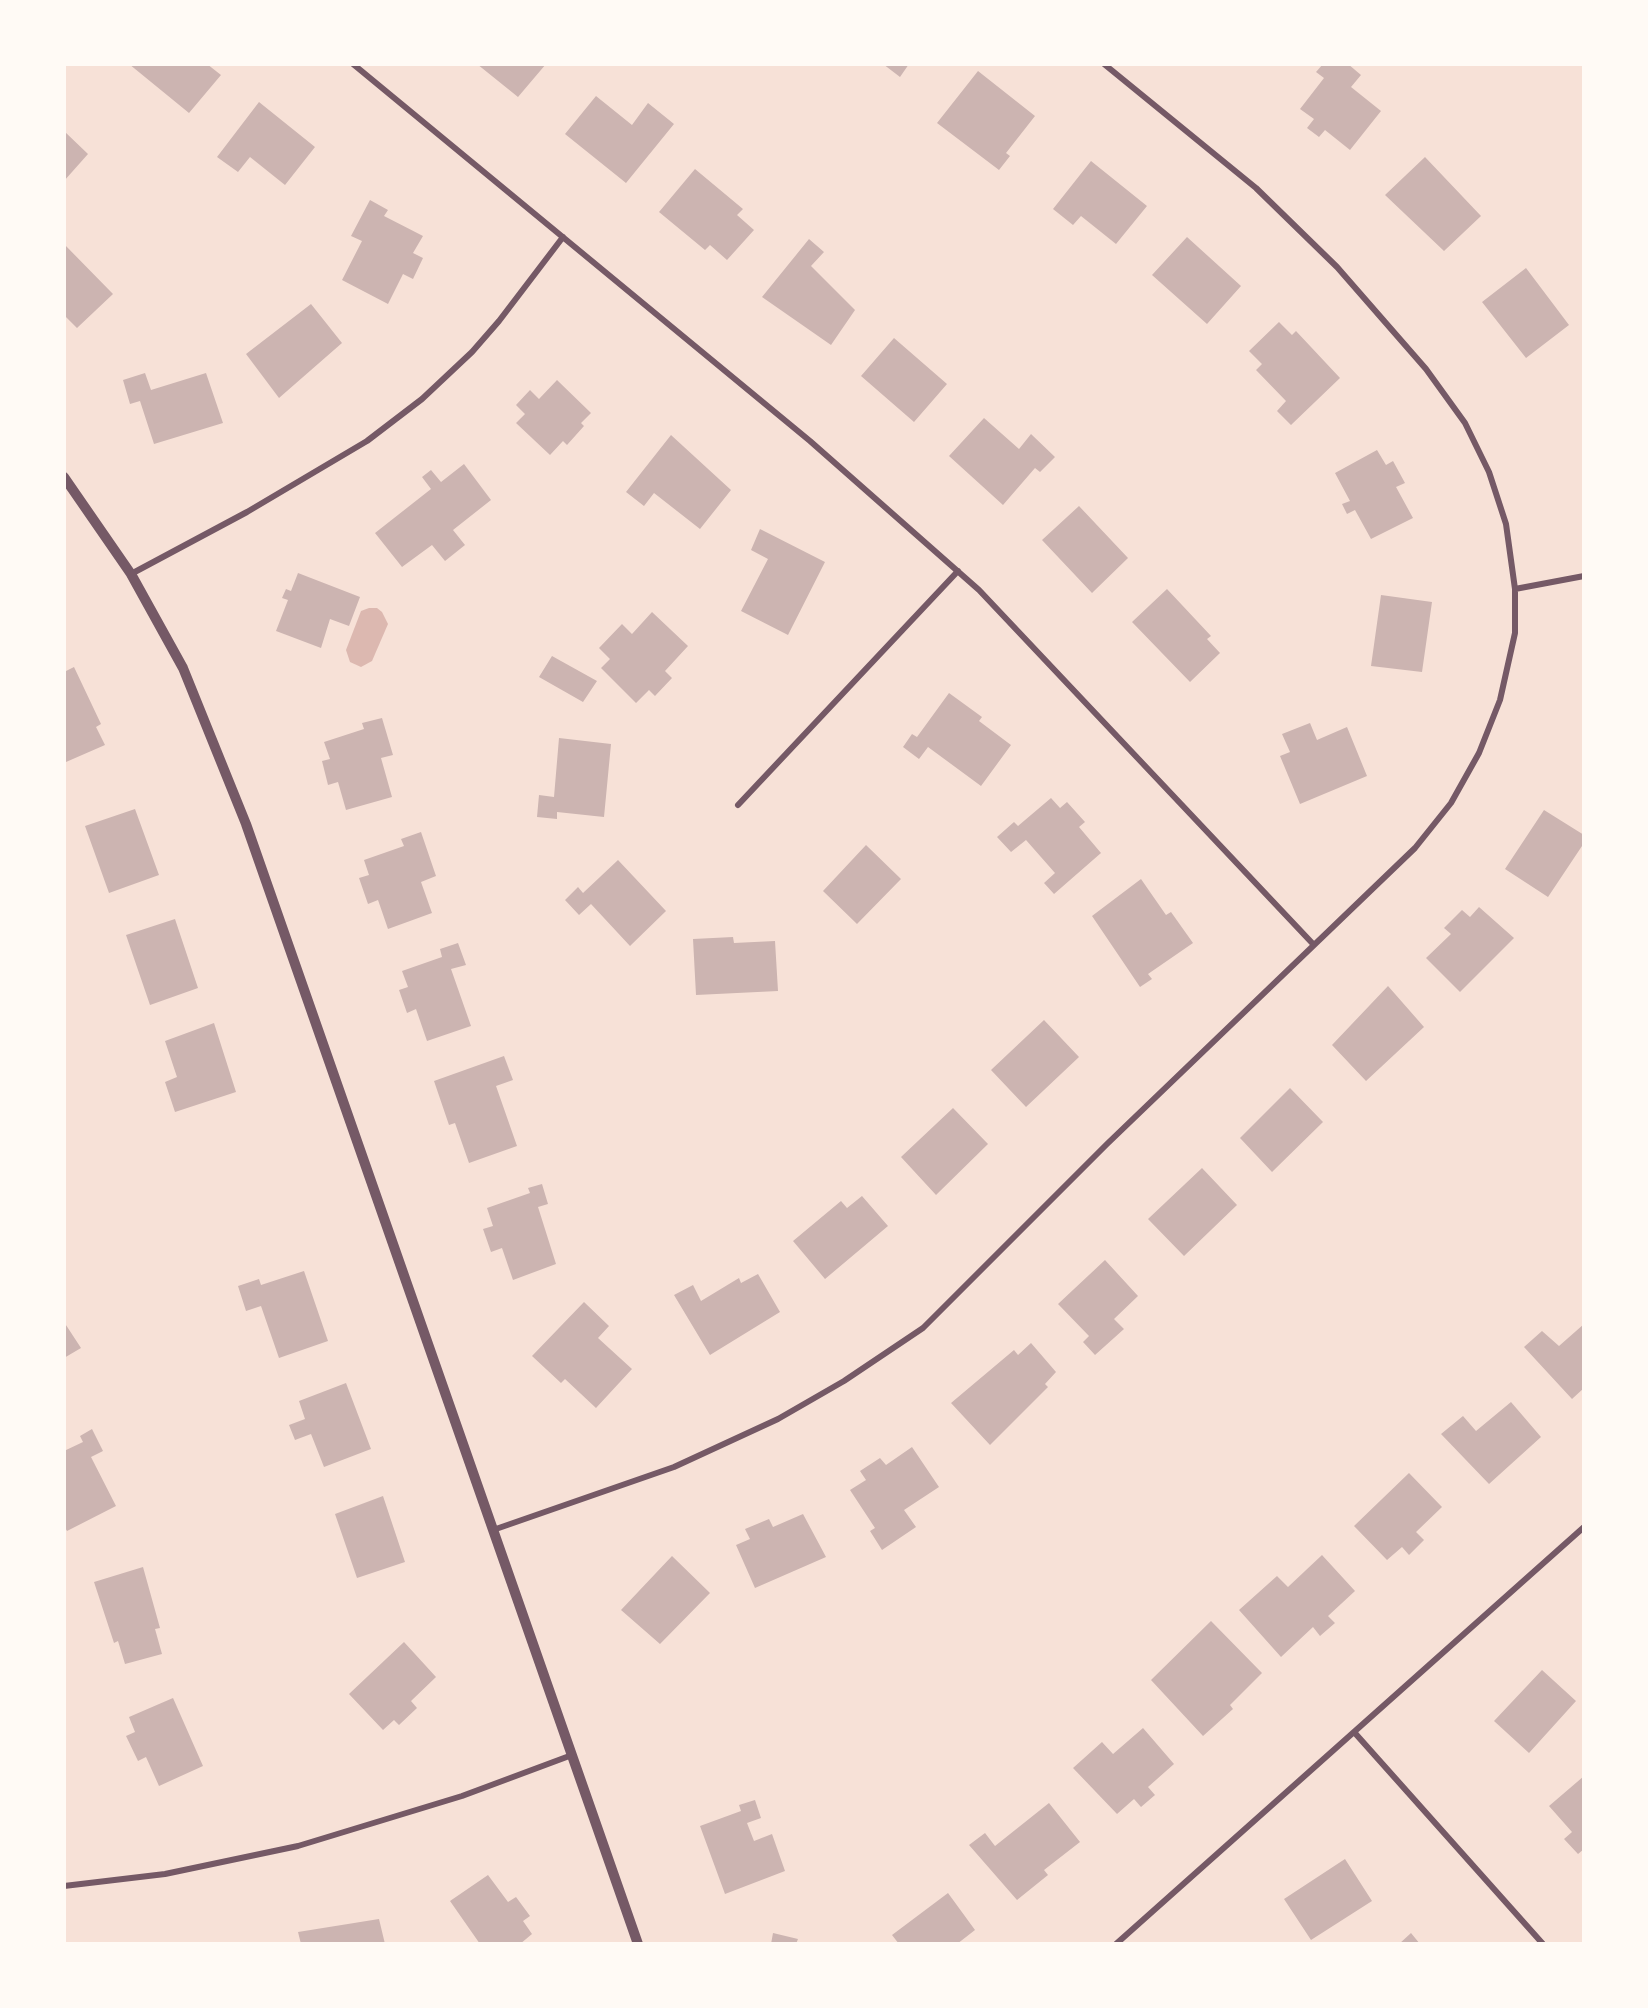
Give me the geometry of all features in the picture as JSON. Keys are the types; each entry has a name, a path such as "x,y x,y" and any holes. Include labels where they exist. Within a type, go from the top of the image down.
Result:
{"street":[{"path":"353,64 810,441 979,590 1314,945"},
{"path":"493,1530 674,1467 778,1419 844,1381 923,1328 1107,1144 1415,848 1451,803 1479,753 1500,700 1515,633 1515,589 1506,524 1489,472 1465,423 1426,369 1337,267 1256,188 1104,64"},
{"path":"131,574 247,512 367,441 422,399 486,336 563,237"},
{"path":"64,477 131,574 183,668 246,824 638,1944"},
{"path":"738,805 958,571"},
{"path":"1515,589 1584,576"},
{"path":"1116,1944 1584,1527"},
{"path":"1354,1732 1543,1944"},
{"path":"64,1886 165,1874 298,1846 462,1796 572,1755"}],"shaded area":[{"path":"377,608 382,612 388,624 372,661 361,667 350,662 346,650 361,611"}],"building":[{"path":"129,64 207,64 221,75 189,113"},
{"path":"477,64 546,64 518,97"},
{"path":"883,64 909,64 900,77"},
{"path":"1323,64 1348,64 1361,75 1351,87 1381,111 1350,150 1325,130 1319,137 1307,128 1314,119 1300,109 1324,78 1316,72"},
{"path":"978,71 1035,116 1006,153 1010,156 999,170 937,123"},
{"path":"596,96 632,125 648,103 674,124 626,183 565,134"},
{"path":"259,102 315,147 285,185 250,157 238,172 217,157"},
{"path":"64,131 88,154 64,181"},
{"path":"1425,157 1481,216 1444,251 1385,195"},
{"path":"1091,161 1147,206 1116,244 1081,216 1073,225 1053,209"},
{"path":"695,169 743,209 737,215 754,230 727,260 710,245 705,250 659,212"},
{"path":"370,200 388,210 384,216 423,236 413,253 423,258 413,279 403,274 388,304 342,280 362,241 351,236"},
{"path":"1187,237 1241,286 1207,324 1152,275"},
{"path":"809,239 824,252 811,266 855,310 831,345 762,297"},
{"path":"64,244 113,294 77,328 64,315"},
{"path":"1526,268 1569,325 1526,358 1482,302"},
{"path":"311,304 342,343 279,398 246,354"},
{"path":"1279,322 1292,335 1296,331 1340,378 1291,425 1277,411 1286,401 1256,370 1262,364 1249,351"},
{"path":"894,338 947,384 914,422 861,376"},
{"path":"145,373 151,390 206,373 223,423 154,444 140,401 130,404 123,380"},
{"path":"557,380 591,413 581,423 584,426 567,445 563,441 550,455 516,423 525,414 516,405 530,390 539,399"},
{"path":"984,418 1019,449 1031,434 1055,457 1040,472 1035,468 1003,505 949,456"},
{"path":"671,435 731,490 700,529 654,493 644,506 626,492"},
{"path":"1377,450 1386,465 1393,461 1405,483 1396,487 1413,518 1371,539 1355,510 1347,514 1342,504 1350,501 1335,473"},
{"path":"464,464 491,500 453,530 465,545 445,561 432,545 402,567 375,533 431,489 422,477 431,470 441,482"},
{"path":"1079,506 1128,558 1092,593 1042,540"},
{"path":"760,529 825,562 788,635 741,611 768,559 751,550"},
{"path":"298,573 360,597 349,626 330,619 321,648 276,631 288,600 282,598 286,589 291,591"},
{"path":"1167,589 1211,636 1207,639 1220,653 1190,682 1132,622"},
{"path":"1381,595 1432,602 1422,672 1371,666"},
{"path":"652,612 688,646 665,671 672,678 655,696 649,690 636,703 601,668 610,659 599,648 622,624 632,634"},
{"path":"552,656 597,681 583,702 539,677"},
{"path":"74,667 101,724 96,727 105,745 66,762 64,759 64,672"},
{"path":"949,693 982,717 979,721 1011,745 981,786 928,747 919,759 903,747 912,734 917,737"},
{"path":"382,718 393,755 381,758 392,797 346,810 338,782 328,785 322,761 330,759 324,742 364,729 362,723"},
{"path":"1310,723 1317,740 1347,727 1367,776 1300,804 1280,756 1290,752 1282,734"},
{"path":"559,738 611,744 604,817 557,812 557,819 537,817 539,795 554,797"},
{"path":"1051,798 1060,808 1067,802 1085,822 1079,827 1101,853 1054,894 1044,883 1055,873 1026,840 1011,852 997,837 1014,822 1018,826"},
{"path":"135,809 159,875 109,893 85,826"},
{"path":"1544,810 1584,835 1584,843 1548,897 1505,869"},
{"path":"421,832 436,876 421,882 432,913 388,929 378,900 368,904 359,878 369,875 364,860 404,846 401,839"},
{"path":"866,845 901,879 857,924 823,891"},
{"path":"618,860 666,911 630,946 591,904 579,915 565,900 578,887 583,893"},
{"path":"1141,879 1166,915 1171,912 1193,943 1148,974 1152,979 1140,987 1092,916"},
{"path":"1479,907 1514,938 1460,992 1426,958 1451,934 1444,928 1462,910 1470,917"},
{"path":"175,919 198,988 150,1005 126,935"},
{"path":"733,937 734,943 775,941 778,991 696,995 693,939"},
{"path":"458,943 466,965 451,969 471,1026 427,1041 416,1009 407,1013 399,990 408,987 402,971 442,957 440,949"},
{"path":"1388,986 1424,1027 1366,1081 1332,1045"},
{"path":"1044,1020 1079,1057 1026,1107 991,1070"},
{"path":"214,1023 236,1092 175,1112 165,1082 177,1077 165,1041"},
{"path":"504,1056 513,1080 496,1086 517,1146 469,1163 455,1123 449,1125 434,1081"},
{"path":"1290,1088 1323,1122 1272,1172 1240,1138"},
{"path":"953,1108 988,1144 936,1195 901,1157"},
{"path":"1202,1168 1237,1205 1184,1256 1148,1219"},
{"path":"542,1184 548,1204 538,1207 556,1264 513,1280 502,1248 491,1252 483,1229 493,1226 487,1208 530,1193 528,1188"},
{"path":"862,1196 888,1226 825,1279 793,1241 841,1201 847,1208"},
{"path":"1105,1260 1138,1296 1114,1319 1124,1329 1095,1355 1083,1342 1089,1336 1058,1304"},
{"path":"304,1271 328,1341 279,1358 261,1306 246,1311 238,1286 259,1279 261,1285"},
{"path":"758,1274 780,1312 710,1355 674,1295 693,1285 701,1301 739,1278 741,1283"},
{"path":"584,1302 609,1326 598,1338 632,1369 596,1408 565,1379 561,1383 532,1356"},
{"path":"64,1322 81,1348 64,1358"},
{"path":"1584,1324 1584,1388 1572,1399 1524,1347 1542,1331 1559,1346"},
{"path":"1031,1343 1056,1372 1045,1384 1048,1387 990,1445 951,1403 1014,1350 1018,1355"},
{"path":"346,1383 371,1449 324,1467 311,1434 295,1440 289,1425 305,1419 299,1401"},
{"path":"1511,1402 1541,1437 1489,1484 1441,1434 1463,1416 1476,1431"},
{"path":"92,1429 103,1451 91,1457 116,1506 67,1531 64,1526 64,1451 83,1442 80,1436"},
{"path":"912,1447 939,1487 904,1510 916,1527 882,1550 870,1531 875,1528 850,1490 866,1480 860,1471 880,1458 886,1465"},
{"path":"1409,1473 1442,1507 1416,1532 1424,1540 1409,1555 1402,1547 1387,1560 1354,1526"},
{"path":"383,1496 405,1562 357,1578 335,1514"},
{"path":"803,1514 826,1557 755,1588 736,1545 750,1539 745,1529 769,1519 773,1527"},
{"path":"1322,1555 1355,1591 1328,1616 1335,1623 1320,1636 1313,1627 1281,1657 1239,1610 1277,1576 1288,1587"},
{"path":"672,1556 710,1593 660,1644 621,1610"},
{"path":"143,1567 160,1628 155,1629 162,1654 125,1664 118,1641 114,1643 94,1582"},
{"path":"1211,1621 1262,1673 1230,1705 1233,1709 1203,1736 1151,1680"},
{"path":"404,1642 436,1677 411,1701 417,1708 399,1725 394,1720 383,1730 349,1694"},
{"path":"1542,1670 1576,1701 1529,1753 1494,1721"},
{"path":"173,1698 203,1766 159,1786 146,1757 138,1761 126,1736 135,1732 129,1717"},
{"path":"1143,1728 1174,1764 1148,1787 1155,1795 1141,1807 1134,1799 1117,1814 1073,1768 1102,1742 1113,1754"},
{"path":"1584,1776 1584,1849 1578,1854 1564,1839 1572,1832 1549,1806"},
{"path":"755,1800 761,1818 747,1823 754,1841 772,1834 785,1871 725,1894 700,1826 741,1811 739,1805"},
{"path":"1049,1803 1080,1842 1044,1870 1048,1875 1017,1900 969,1845 985,1833 995,1846"},
{"path":"1345,1859 1372,1901 1311,1940 1284,1899"},
{"path":"488,1875 508,1902 516,1897 530,1916 523,1921 532,1934 520,1944 480,1944 450,1901"},
{"path":"948,1893 975,1930 957,1944 899,1944 892,1935"},
{"path":"379,1919 385,1944 301,1944 298,1932"},
{"path":"773,1933 798,1939 796,1944 771,1944"},
{"path":"1411,1933 1420,1944 1399,1944"}]}
